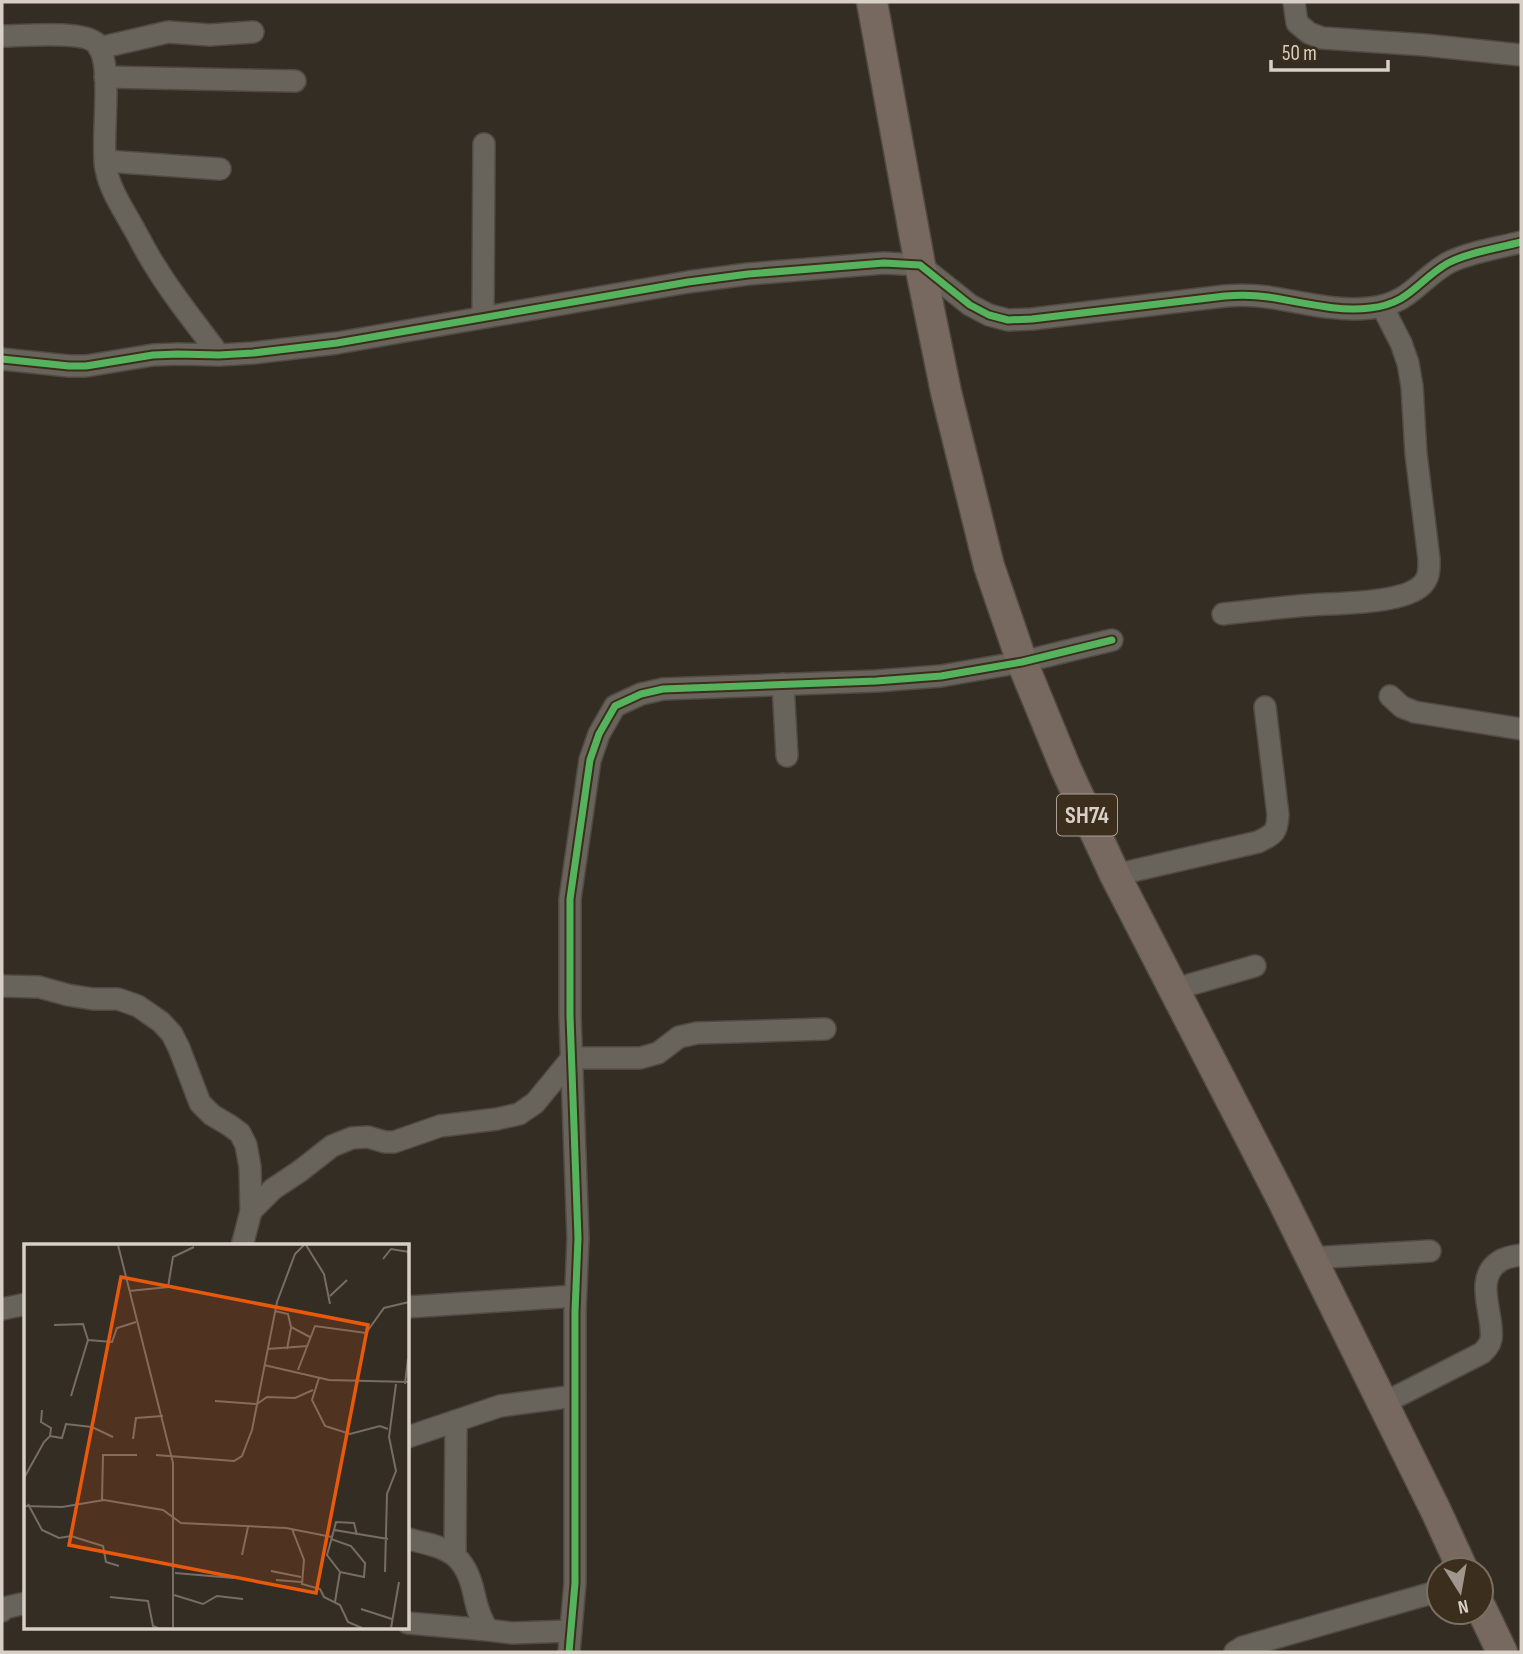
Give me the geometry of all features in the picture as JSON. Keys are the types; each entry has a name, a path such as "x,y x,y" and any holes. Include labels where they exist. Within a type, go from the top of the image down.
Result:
{"highway":[{"name":"SH74","path":"872,2 946,392 974,510 1022,662 1061,759 1115,875 1283,1201 1457,1556"},
{"path":"1490,1626 1502,1652"}],"street":[{"path":"1294,2 1297,23 1309,33 1322,38 1521,55"},
{"path":"99,48 168,32 210,35 253,32"},
{"path":"2,36 77,35 94,41 99,48 103,56 105,77 105,160 110,183 157,270 219,355"},
{"path":"105,77 295,81"},
{"path":"483,317 484,144"},
{"path":"105,160 220,169"},
{"path":"2,359 86,366 153,355 219,355 337,343 688,282 748,274 884,263 920,265 970,305 989,315 1008,320 1245,295 1336,309 1370,309 1395,303 1449,263 1521,242"},
{"path":"1223,614 1396,597 1410,593 1423,584 1429,574 1408,363 1382,306"},
{"path":"410,1623 488,1630 570,1642 575,1583 575,1296 578,1238 570,1016 570,899 590,760 598,734 615,706 641,694 663,690 941,676 1022,662 1112,640"},
{"path":"783,684 787,755"},
{"path":"1390,696 1402,707 1415,712 1521,729"},
{"path":"1115,875 1258,842 1272,835 1277,827 1278,815 1265,707"},
{"path":"1175,989 1255,966"},
{"path":"2,986 39,987 81,997 118,999 138,1006 161,1022 172,1034 179,1048 200,1103 212,1115 240,1133 246,1145 250,1167 251,1212 243,1244"},
{"path":"251,1212 273,1188 332,1146 352,1138 368,1136 394,1142 440,1126 519,1114 534,1103 572,1058 640,1058 658,1053 679,1037 697,1033 825,1029"},
{"path":"1310,1258 1430,1251"},
{"path":"1382,1404 1474,1358 1488,1347 1491,1340 1486,1295 1489,1275 1499,1262 1521,1255"},
{"path":"410,1307 575,1296"},
{"path":"2,1309 24,1304"},
{"path":"410,1436 500,1406 575,1396"},
{"path":"455,1555 456,1421"},
{"path":"410,1539 440,1546 455,1555 471,1580 479,1615 488,1630"},
{"path":"1235,1652 1243,1647 1425,1595"},
{"path":"2,1611 4,1608 24,1604"}],"cycle path":[{"path":"2,359 86,366 153,355 253,353 337,343 688,282 748,274 884,263 920,265 970,305 989,315 1008,320 1236,295 1268,297 1332,308 1370,308 1395,302 1456,259 1521,242"},
{"path":"569,1652 575,1583 575,1312 578,1238 570,1016 570,899 590,760 599,734 615,706 641,694 663,689 941,676 1022,662 1112,640"}]}
